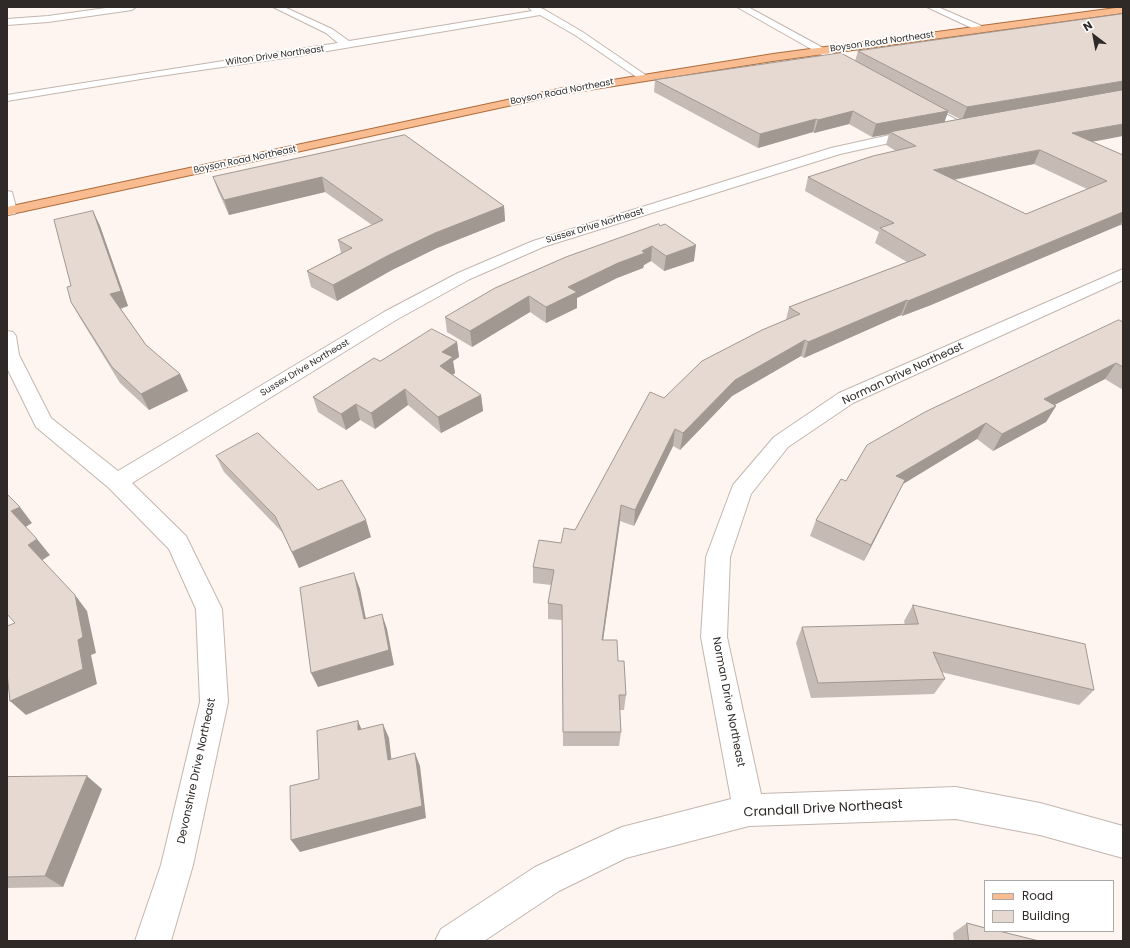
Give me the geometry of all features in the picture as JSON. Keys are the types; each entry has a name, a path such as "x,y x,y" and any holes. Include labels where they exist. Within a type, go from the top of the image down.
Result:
{"main road":[{"name":"Boyson Road Northeast","path":"8,211 563,91 642,76 819,50 1123,10"}],"street":[{"path":"7,22 48,19 132,7"},
{"path":"277,7 329,31 347,45"},
{"path":"741,7 861,73"},
{"path":"931,7 981,29"},
{"path":"537,9 578,33 642,76"},
{"name":"Wilton Drive Northeast","path":"7,98 153,74 347,45 537,9"},
{"name":"Sussex Drive Northeast","path":"117,482 390,316 471,273 538,244 836,151 879,140 966,124 910,99"},
{"path":"7,195 8,211"},
{"name":"Norman Drive Northeast","path":"749,810 714,637 718,557 741,492 781,442 846,398 1123,274"},
{"name":"Devonshire Drive Northeast","path":"7,336 10,355 43,422 117,482 178,543 209,609 214,702 177,865 153,941"},
{"name":"Crandall Drive Northeast","path":"453,941 547,879 622,843 749,810 956,803 1040,819 1123,842"}],"building":[{"path":"1123,14 1123,81 967,107 858,51"},
{"path":"841,53 948,111 876,124 853,111 760,134 655,80"},
{"path":"1123,90 1123,124 1072,133 1123,155 1123,212 808,342 805,340 735,380 683,433 675,429 635,510 621,505 602,640 617,640 618,661 624,661 626,695 619,695 621,732 563,732 562,605 548,603 554,570 533,567 539,540 561,543 564,528 575,530 650,392 664,398 702,361 762,330 800,314 789,307 926,255 880,228 894,223 808,177 873,156 916,146 890,132","holes":["1040,150 1107,181 1026,214 934,170"]},
{"path":"405,135 504,206 435,233 389,255 333,285 307,271 352,248 338,240 383,220 322,177 224,200 213,177"},
{"path":"93,211 121,291 110,294 146,345 180,374 141,394 112,367 71,302 67,287 71,286 54,220"},
{"path":"659,224 660,226 665,224 696,245 666,256 652,246 642,251 645,253 618,263 568,287 577,292 546,307 529,296 470,331 445,317 495,288 566,257"},
{"path":"1119,320 1123,322 1123,367 1116,363 1044,399 1056,406 1002,434 986,423 896,476 905,480 871,545 816,520 841,479 846,481 867,445 925,412"},
{"path":"432,329 457,342 442,352 453,357 440,366 481,395 438,417 405,389 371,413 356,404 341,414 313,397 374,358 380,361"},
{"path":"258,433 318,490 342,480 366,520 292,552 275,516 216,456"},
{"path":"7,494 20,507 11,511 37,539 28,545 75,595 83,637 78,640 83,669 10,701 7,673 7,626 15,623 7,614"},
{"path":"354,573 364,619 382,614 389,650 311,673 300,588"},
{"path":"913,605 1085,644 1094,690 933,652 945,679 818,683 802,627 918,624"},
{"path":"358,721 358,730 383,724 388,760 415,753 422,806 291,840 290,786 319,779 317,731"},
{"path":"87,776 45,876 7,877 7,777"},
{"path":"967,923 984,928 984,932 1003,932 1039,941 969,941"}]}
